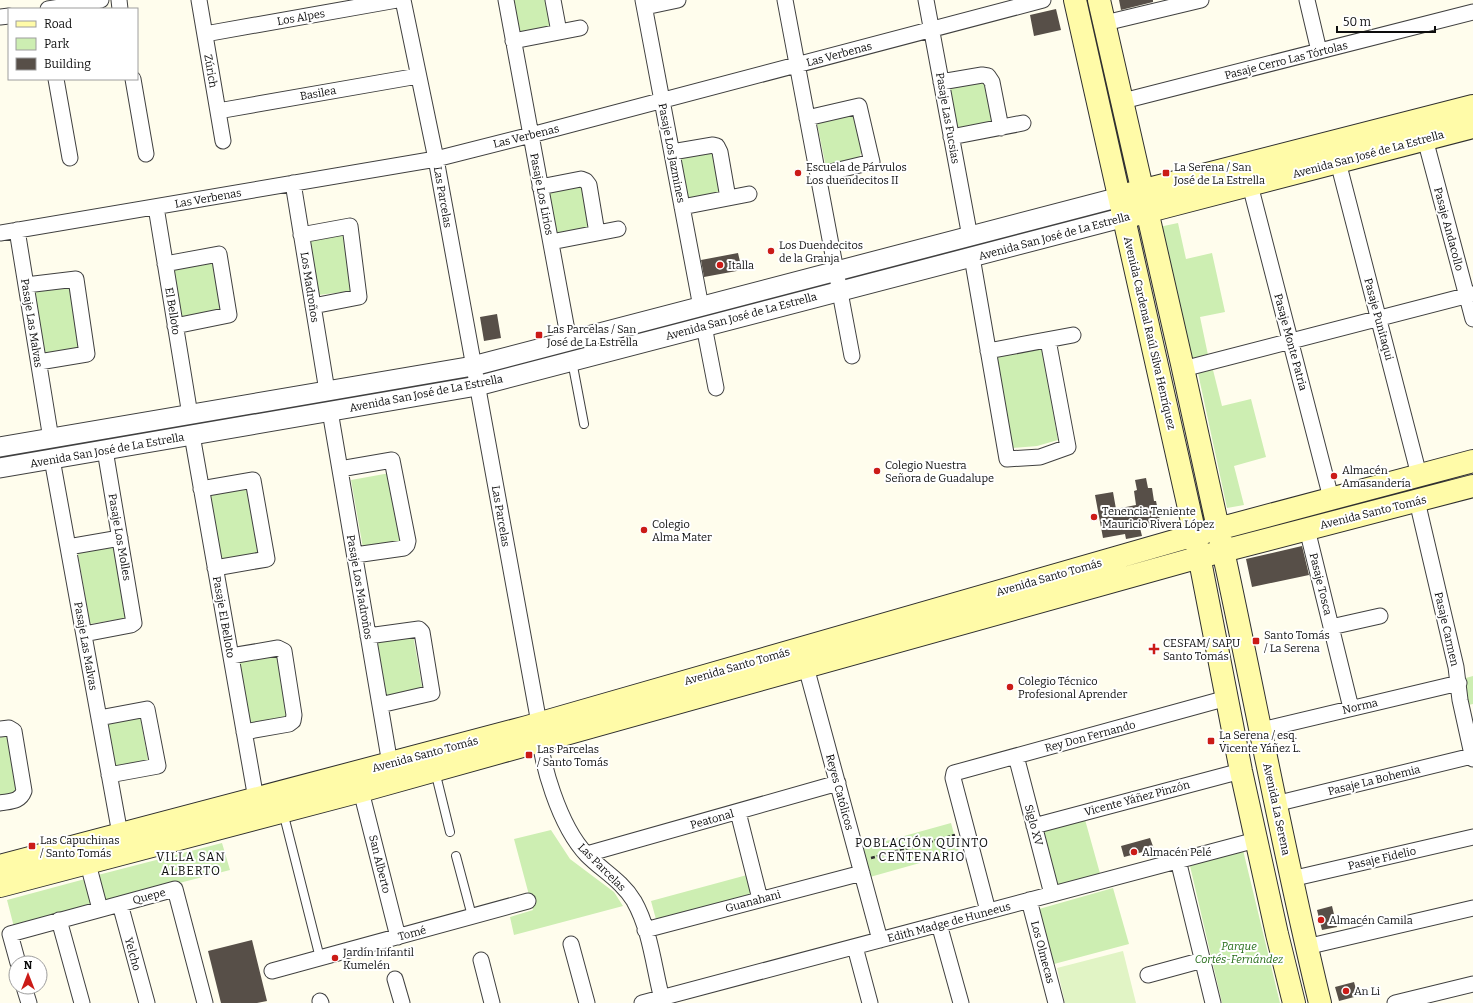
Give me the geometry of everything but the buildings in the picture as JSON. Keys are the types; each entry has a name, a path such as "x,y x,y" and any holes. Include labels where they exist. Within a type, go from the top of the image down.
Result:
{"main road":[{"name":"Avenida Cardenal Raúl Silva Henríquez","path":"1075,0 1198,547"},
{"path":"1099,0 1221,541"},
{"name":"Avenida San José de La Estrella","path":"1120,196 1473,106"},
{"name":"Avenida San José de La Estrella","path":"1125,218 1473,127"},
{"name":"Avenida Santo Tomás","path":"0,886 88,864 435,770 539,732 1221,541 1332,498 1473,461"},
{"name":"Avenida Santo Tomás","path":"1221,541 1307,529 1473,486"},
{"name":"Avenida La Serena","path":"1221,541 1291,879 1320,1003"},
{"path":"1198,547 1241,770 1294,1003"},
{"name":"Avenida Santo Tomás","path":"0,866 390,764 539,732 806,667 1198,547"}],"street":[{"path":"54,8 101,0"},
{"name":"Zúrich","path":"199,0 223,141"},
{"name":"Los Alpes","path":"205,34 397,0"},
{"name":"Las Parcelas","path":"403,0 436,159 539,732 561,811 571,834 587,854 615,877 629,893 641,916 662,1000"},
{"name":"Pasaje Los Lirios","path":"506,0 569,341"},
{"path":"553,0 559,32"},
{"path":"644,3 678,0"},
{"path":"785,0 838,291 852,356"},
{"name":"Pasaje Las Fucsias","path":"926,0 970,236"},
{"name":"Las Verbenas","path":"0,233 436,159 662,101 1042,0"},
{"path":"1105,23 1201,0"},
{"path":"1306,0 1319,51"},
{"name":"Pasaje Los Jazmines","path":"644,3 701,307"},
{"name":"Pasaje Cerro Las Tórtolas","path":"1123,101 1473,12"},
{"path":"513,41 580,28"},
{"path":"941,82 982,75 988,76 992,82 1001,128"},
{"name":"Basilea","path":"218,111 418,76"},
{"path":"56,80 70,158"},
{"path":"132,80 146,154"},
{"path":"807,118 859,106 872,162 818,175"},
{"path":"952,137 1023,123"},
{"name":"Pasaje Andacollo","path":"1426,139 1470,295 1473,319"},
{"path":"672,152 713,145 717,146 720,152 728,198"},
{"name":"Pasaje Punitaqui","path":"1338,162 1419,475"},
{"path":"540,187 581,180 586,181 589,185 597,233"},
{"name":"Los Madroños","path":"293,183 327,391"},
{"name":"Pasaje Monte Patria","path":"1250,185 1332,498"},
{"path":"682,207 749,194"},
{"name":"Avenida San José de La Estrella","path":"0,447 474,366 1120,196"},
{"name":"El Belloto","path":"156,207 190,415"},
{"name":"Avenida San José de La Estrella","path":"0,468 477,386 838,291 1125,218"},
{"path":"301,235 350,226 359,297 312,306"},
{"path":"551,242 618,229"},
{"name":"Pasaje Las Malvas","path":"17,230 51,439"},
{"path":"165,264 219,254 228,315 175,326"},
{"path":"972,258 1007,459 1040,457 1068,447 1048,340"},
{"path":"26,285 76,279 87,354 39,362"},
{"path":"1183,369 1470,295"},
{"path":"704,326 716,388"},
{"path":"988,351 1073,335"},
{"name":"Pasaje Los Madroños","path":"330,411 390,764"},
{"name":"Pasaje El Belloto","path":"192,435 256,799"},
{"name":"Pasaje Los Molles","path":"84,634 131,625 134,623 105,450"},
{"name":"Pasaje Las Malvas","path":"52,459 120,834"},
{"path":"340,469 392,460 408,541 404,548 355,555"},
{"path":"201,489 253,480 267,559 215,568"},
{"name":"Pasaje Carmen","path":"1416,501 1459,683 1467,710 1473,757"},
{"name":"Pasaje Tosca","path":"1307,529 1351,708"},
{"path":"68,547 120,538"},
{"path":"1331,627 1380,616"},
{"path":"368,636 421,630 426,654 432,693 380,704"},
{"path":"230,656 278,648 284,651 294,716 293,721 290,724 244,732"},
{"name":"Reyes Católicos","path":"806,667 880,940"},
{"name":"Norma","path":"1261,730 1459,683"},
{"name":"Rey Don Fernando","path":"967,832 953,774 1227,698"},
{"path":"99,718 147,709 158,766 109,775"},
{"path":"0,729 9,728 14,731 24,791 18,800 0,803"},
{"name":"Siglo XV","path":"1016,756 1052,894"},
{"name":"Pasaje La Bohemia","path":"1276,804 1473,757"},
{"name":"Vicente Yáñez Pinzón","path":"1034,826 1241,770"},
{"name":"Peatonal","path":"587,854 838,783"},
{"name":"San Alberto","path":"361,791 398,937"},
{"path":"738,812 760,899"},
{"path":"967,832 988,911"},
{"name":"Pasaje Fidelio","path":"1291,879 1473,837"},
{"name":"Edith Madge de Huneeus","path":"642,1003 662,1000 939,924 1256,840"},
{"path":"1178,860 1213,1003"},
{"path":"88,864 100,909"},
{"name":"Guanahani","path":"645,930 760,899 860,867"},
{"name":"Quepe","path":"16,955 10,934 175,889 205,1003"},
{"name":"Los Olmecas","path":"1029,900 1056,1003"},
{"name":"Tomé","path":"272,971 528,901"},
{"name":"Yelcho","path":"120,904 147,1003"},
{"path":"1306,947 1473,908"},
{"path":"59,920 82,1003"},
{"path":"939,924 961,1003"},
{"path":"571,944 587,1003"},
{"path":"855,947 870,1003"},
{"path":"481,960 492,1003"},
{"path":"1148,975 1203,960"},
{"path":"395,979 402,1003"},
{"path":"1395,1003 1473,984"}],"lane":[{"path":"572,361 584,424"},
{"path":"435,770 450,832"},
{"path":"282,812 320,958"},
{"path":"456,856 472,916"}],"path":[{"path":"860,867 967,832"}],"green space":[{"path":"513,0 550,0 551,27 519,35"},
{"path":"984,78 996,121 956,131 948,87"},
{"path":"846,113 853,116 862,151 858,160 826,167 816,119"},
{"path":"713,148 721,196 689,202 683,198 680,155"},
{"path":"586,186 589,230 559,236 554,233 547,195 551,189"},
{"path":"1178,223 1186,259 1212,253 1225,312 1200,317 1208,355 1189,359 1159,227"},
{"path":"345,229 352,291 318,295 307,236"},
{"path":"214,259 223,313 178,320 170,266"},
{"path":"71,282 82,348 39,355 28,290"},
{"path":"1042,348 1058,440 1037,446 1012,448 995,357"},
{"path":"1213,370 1222,406 1251,399 1266,457 1234,466 1244,505 1227,508 1198,373"},
{"path":"390,473 402,541 363,548 351,480"},
{"path":"247,487 259,555 216,562 204,494"},
{"path":"113,543 126,618 90,624 77,549"},
{"path":"413,635 423,692 387,698 377,641"},
{"path":"280,654 291,716 245,724 234,661"},
{"path":"1473,676 1473,704 1468,705 1462,679"},
{"path":"140,715 148,760 115,766 107,721"},
{"path":"9,733 19,793 0,796 0,734"},
{"path":"1084,816 1101,877 1059,889 1042,828"},
{"path":"951,823 959,852 870,877 861,848"},
{"path":"551,830 570,859 614,892 623,906 514,935 510,917 533,910 514,839"},
{"path":"222,843 230,870 105,902 98,875"},
{"name":"Parque Cortés-Fernández","path":"1243,850 1280,1003 1222,1003 1190,866"},
{"path":"747,875 753,897 657,923 651,901"},
{"path":"85,879 93,906 14,927 7,900"},
{"path":"1113,888 1129,944 1054,964 1039,909"},
{"path":"1123,951 1136,1003 1065,1003 1057,968"}],"place":[{"name":"Escuela de Párvulos Los duendecitos II","path":"798,173"},
{"name":"La Serena / San José de La Estrella","path":"1166,173"},
{"name":"Los Duendecitos de la Granja","path":"771,251"},
{"name":"Italla","path":"720,265"},
{"name":"Las Parcelas / San José de La Estrella","path":"539,335"},
{"name":"Colegio Nuestra Señora de Guadalupe","path":"877,471"},
{"name":"Almacén Amasandería","path":"1334,476"},
{"name":"Tenencia Teniente Mauricio Rivera López","path":"1094,517"},
{"name":"Colegio Alma Mater","path":"644,530"},
{"name":"Santo Tomás / La Serena","path":"1256,641"},
{"name":"CESFAM/ SAPU Santo Tomás","path":"1154,649"},
{"name":"Colegio Técnico Profesional Aprender","path":"1010,687"},
{"name":"La Serena / esq. Vicente Yáñez L.","path":"1211,741"},
{"name":"Las Parcelas / Santo Tomás","path":"529,755"},
{"name":"Las Capuchinas / Santo Tomás","path":"32,846"},
{"name":"Almacén Pelé","path":"1134,852"},
{"name":"Almacén Camila","path":"1321,920"},
{"name":"Jardín Infantil Kumelén","path":"335,958"},
{"name":"An Li","path":"1346,991"}],"district":[{"name":"POBLACIÓN QUINTO CENTENARIO","path":"922,850"},
{"name":"VILLA SAN ALBERTO","path":"191,864"}]}
